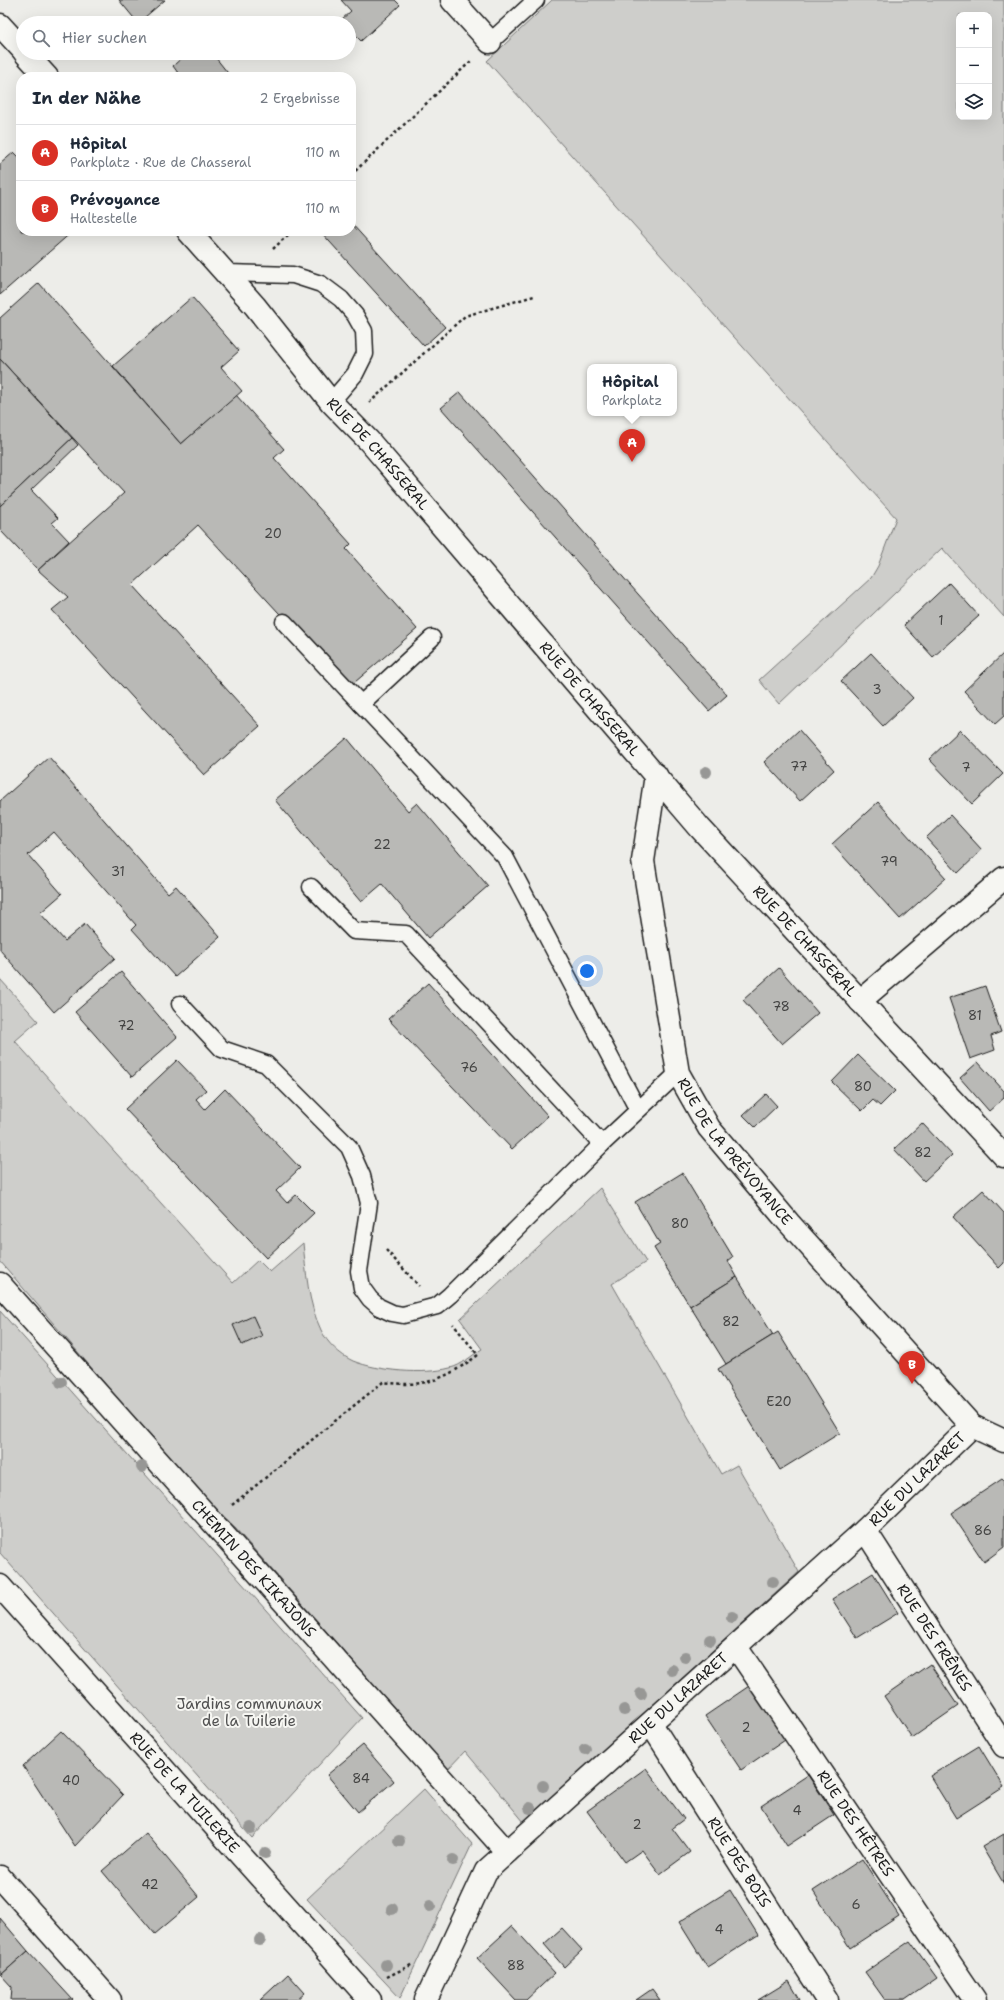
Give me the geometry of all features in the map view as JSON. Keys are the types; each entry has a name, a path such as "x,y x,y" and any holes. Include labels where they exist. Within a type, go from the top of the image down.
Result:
{"street":[{"path":"452,0 490,42"},
{"path":"0,25 16,42"},
{"path":"31,60 42,72"},
{"name":"RUE DE CHASSERAL","path":"193,236 227,273 331,402 374,447 700,828 1004,1156"},
{"name":"RUE DE LA PRÉVOYANCE","path":"656,775 643,861 678,1073 709,1128 788,1223 972,1426 1004,1441"},
{"path":"860,1000 1004,878"},
{"name":"CHEMIN DES KIKAJONS","path":"0,1284 507,1852"},
{"name":"RUE DU LAZARET","path":"426,2000 486,1871 651,1724 864,1530 972,1426"},
{"name":"RUE DES FRÊNES","path":"864,1530 1004,1746"},
{"name":"RUE DE LA TUILERIE","path":"0,1586 370,2000"},
{"name":"RUE DES HÊTRES","path":"736,1647 975,2000"},
{"name":"RUE DES BOIS","path":"651,1724 827,2000"},
{"path":"0,1877 110,2000"}],"lane":[{"path":"490,42 536,0"},
{"path":"227,273 293,274 321,284 341,298 355,315 364,331 365,354 355,374 331,402"},
{"path":"284,622 505,857 638,1110"},
{"path":"361,704 432,638"},
{"path":"311,887 354,931 406,934 602,1144"},
{"path":"180,1004 222,1049 266,1064 349,1147 362,1176 369,1203 359,1271 362,1288 370,1299 379,1307 392,1313 404,1314 437,1306 602,1144 678,1073"}],"path":[{"path":"356,170 490,42"},
{"path":"272,251 287,236"},
{"path":"365,406 465,316 534,296"},
{"path":"212,1522 383,1382 414,1384 438,1380 456,1371 478,1355 437,1306 365,1227"},
{"path":"384,1978 417,1962"}],"green space":[{"path":"552,0 1004,0 1004,617 942,548 779,704 759,680 871,578 878,566 896,518 487,61"},
{"path":"0,979 38,1021 15,1041 233,1283 258,1260 270,1272 303,1243 310,1298 321,1330 330,1344 353,1361 375,1367 401,1371 439,1370 454,1367 482,1349 460,1319 600,1188 646,1262 612,1284 721,1474 737,1465 799,1572 524,1822 465,1751 448,1769 228,1520 214,1511 0,1261"},
{"name":"Jardins communaux de la Tuilerie","path":"0,1311 362,1718 252,1838 0,1553"},
{"path":"424,1789 472,1844 400,1998 307,1899"}],"building":[{"path":"119,0 165,0 146,16 132,16"},
{"path":"341,0 395,0 400,5 361,41 356,36 356,16 345,16 351,11"},
{"path":"179,60 218,60 227,72 177,72 173,66"},
{"path":"14,152 16,154 16,236 67,236 0,295 0,164"},
{"path":"356,229 445,327 424,346 325,236 356,236"},
{"path":"39,283 181,444 236,395 284,449 274,458 351,544 346,549 417,629 348,688 198,525 132,585 260,726 204,775 52,610 68,597 38,570 124,493 0,359 0,318"},
{"path":"192,297 239,351 221,367 242,391 181,444 113,366"},
{"path":"0,359 72,438 0,506"},
{"path":"460,392 727,695 709,711 441,408"},
{"path":"72,438 78,445 31,490 58,518 52,523 69,541 38,570 0,530 0,506"},
{"path":"949,583 979,616 933,657 904,625"},
{"path":"871,653 913,698 883,726 841,681"},
{"path":"1004,653 1004,716 995,724 964,691"},
{"path":"799,730 834,770 800,801 764,762"},
{"path":"960,730 1003,774 972,804 929,759"},
{"path":"347,738 408,811 417,803 488,886 428,938 382,884 361,902 275,800"},
{"path":"49,757 168,893 176,886 220,937 175,977 132,929 136,925 54,832 28,855 62,894 40,913 65,941 85,924 115,958 54,1012 0,950 0,801"},
{"path":"878,802 946,878 900,919 832,844"},
{"path":"950,815 982,850 958,873 926,838"},
{"path":"779,968 818,1013 782,1044 743,1000"},
{"path":"121,972 177,1037 132,1077 75,1012"},
{"path":"428,983 548,1116 512,1149 388,1019"},
{"path":"985,986 1001,1032 991,1036 995,1050 970,1059 949,998"},
{"path":"858,1055 895,1091 880,1106 873,1100 862,1111 832,1082"},
{"path":"177,1060 206,1090 196,1099 205,1109 225,1089 300,1168 276,1191 287,1203 296,1195 314,1213 266,1258 125,1109"},
{"path":"978,1062 1004,1091 1004,1098 989,1111 960,1078"},
{"path":"766,1094 777,1106 755,1127 743,1115"},
{"path":"922,1123 952,1155 924,1181 894,1149"},
{"path":"682,1173 733,1257 728,1261 737,1277 690,1306 654,1248 660,1244 635,1202"},
{"path":"983,1190 1004,1213 1004,1263 999,1268 953,1217"},
{"path":"737,1277 773,1335 726,1364 690,1306"},
{"path":"253,1316 262,1336 242,1345 233,1325"},
{"path":"778,1332 840,1433 780,1470 718,1369"},
{"path":"1002,1479 1004,1481 1004,1547 984,1562 951,1513"},
{"path":"873,1573 898,1613 857,1638 832,1599"},
{"path":"930,1664 958,1706 912,1738 884,1696"},
{"path":"752,1684 788,1738 741,1770 705,1716"},
{"path":"61,1731 123,1795 75,1846 23,1766"},
{"path":"363,1745 394,1781 358,1812 327,1775"},
{"path":"979,1746 1004,1787 956,1818 930,1776"},
{"path":"646,1768 684,1819 672,1828 690,1852 660,1874 642,1850 625,1862 587,1811"},
{"path":"808,1775 834,1815 787,1846 761,1806"},
{"path":"146,1833 199,1897 155,1934 102,1871"},
{"path":"1004,1834 1004,1884 982,1847"},
{"path":"862,1859 899,1916 850,1948 813,1891"},
{"path":"730,1890 758,1935 707,1967 679,1922"},
{"path":"0,1918 28,1951 1,1975 0,1974"},
{"path":"512,1926 555,1973 526,2000 516,2000 477,1958"},
{"path":"562,1928 582,1950 564,1967 544,1944"},
{"path":"910,1941 937,1978 905,2000 885,2000 865,1972"},
{"path":"28,1951 73,2000 11,2000 12,1987 1,1975"},
{"path":"288,1974 305,1993 297,2000 260,2000"},
{"path":"789,1981 800,2000 758,2000"},
{"path":"652,1989 660,2000 636,2000"}],"place":[{"name":"Hôpital","path":"632,462"},
{"name":"Prévoyance","path":"912,1384"}]}
